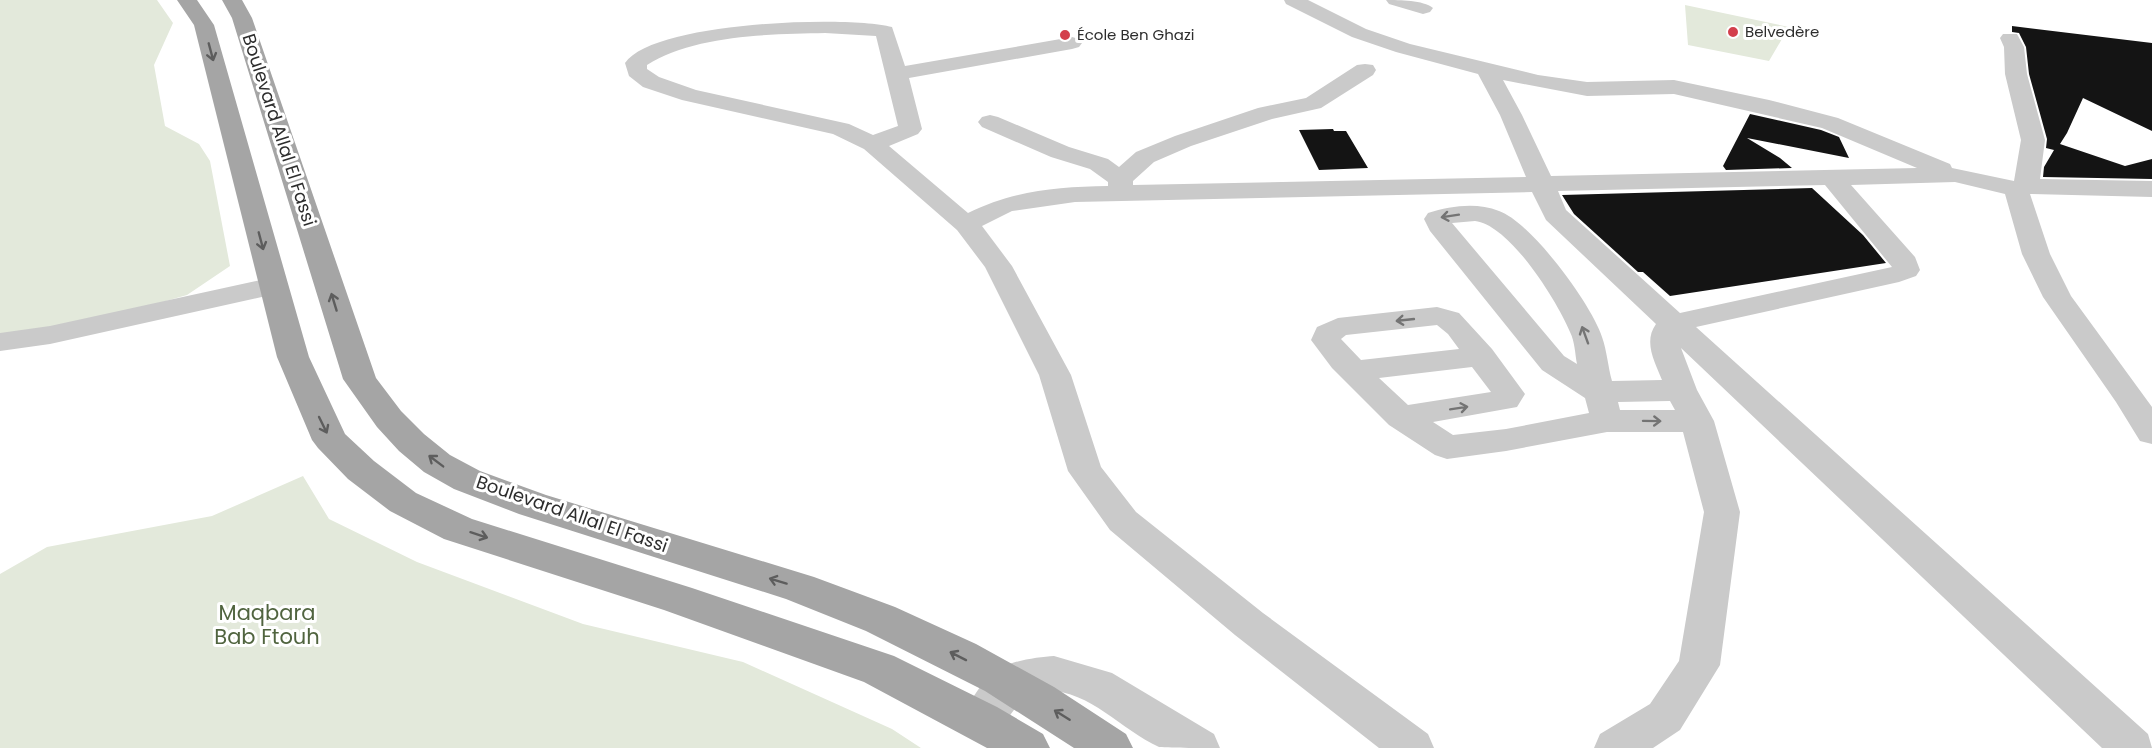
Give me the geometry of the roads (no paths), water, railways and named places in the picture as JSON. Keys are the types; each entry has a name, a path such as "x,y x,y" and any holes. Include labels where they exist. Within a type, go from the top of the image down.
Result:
{"main road":[{"path":"187,0 204,25 293,357 330,440 361,470 403,502 459,529 678,599 879,669 981,721 1027,748"},
{"name":"Boulevard Allal El Fassi","path":"232,0 242,18 360,379 381,412 408,440 450,472 504,495 802,589 911,633 1010,682 1110,748"}],"street":[{"path":"1293,0 1321,5 1359,33 1403,48 1538,82 1587,89 1674,87 1769,107 1830,123 1954,175 2021,188 2152,189"},
{"path":"1396,0 1423,8"},
{"path":"872,144 910,129 885,32 826,27 746,34 689,42 660,49 642,57 636,63 637,71 651,82 690,95 841,129 872,144 966,224 998,266 1055,375 1085,471 1123,521 1249,624 1412,748"},
{"path":"2008,30 2014,47 2016,74 2033,140 2021,188 2036,254 2057,297 2138,390 2152,433"},
{"path":"897,74 1072,42"},
{"path":"1121,186 1145,157 1183,141 1255,117 1313,103 1365,70"},
{"path":"1486,70 1544,185 1556,214 2132,748"},
{"path":"1769,107 1772,84"},
{"path":"990,122 1060,152 1099,164 1121,186"},
{"path":"966,224 1004,205 1031,198 1121,186 1544,185 1954,175"},
{"path":"1616,748 1665,717 1699,665 1722,512 1697,421 1681,390 1664,343 1666,331 1674,323 1899,274 1906,270 1905,263 1832,178"},
{"path":"1603,406 1586,332 1553,279 1524,244 1505,225 1488,216 1465,214 1437,219 1439,225 1553,363 1603,406 1697,421"},
{"path":"0,342 50,335 274,286"},
{"path":"1401,417 1506,400 1509,394 1459,328 1449,319 1437,316 1338,327 1328,333 1326,340 1401,417 1447,447 1496,442 1603,406 1681,390"},
{"path":"1354,371 1481,356"},
{"path":"981,721 1010,682 1032,675 1054,673 1097,685 1198,748"}],"place":[{"name":"Belvedère","path":"1733,32"},
{"name":"École Ben Ghazi","path":"1065,35"}],"park label":[{"name":"Maqbara Bab Ftouh","path":"267,625"}]}
